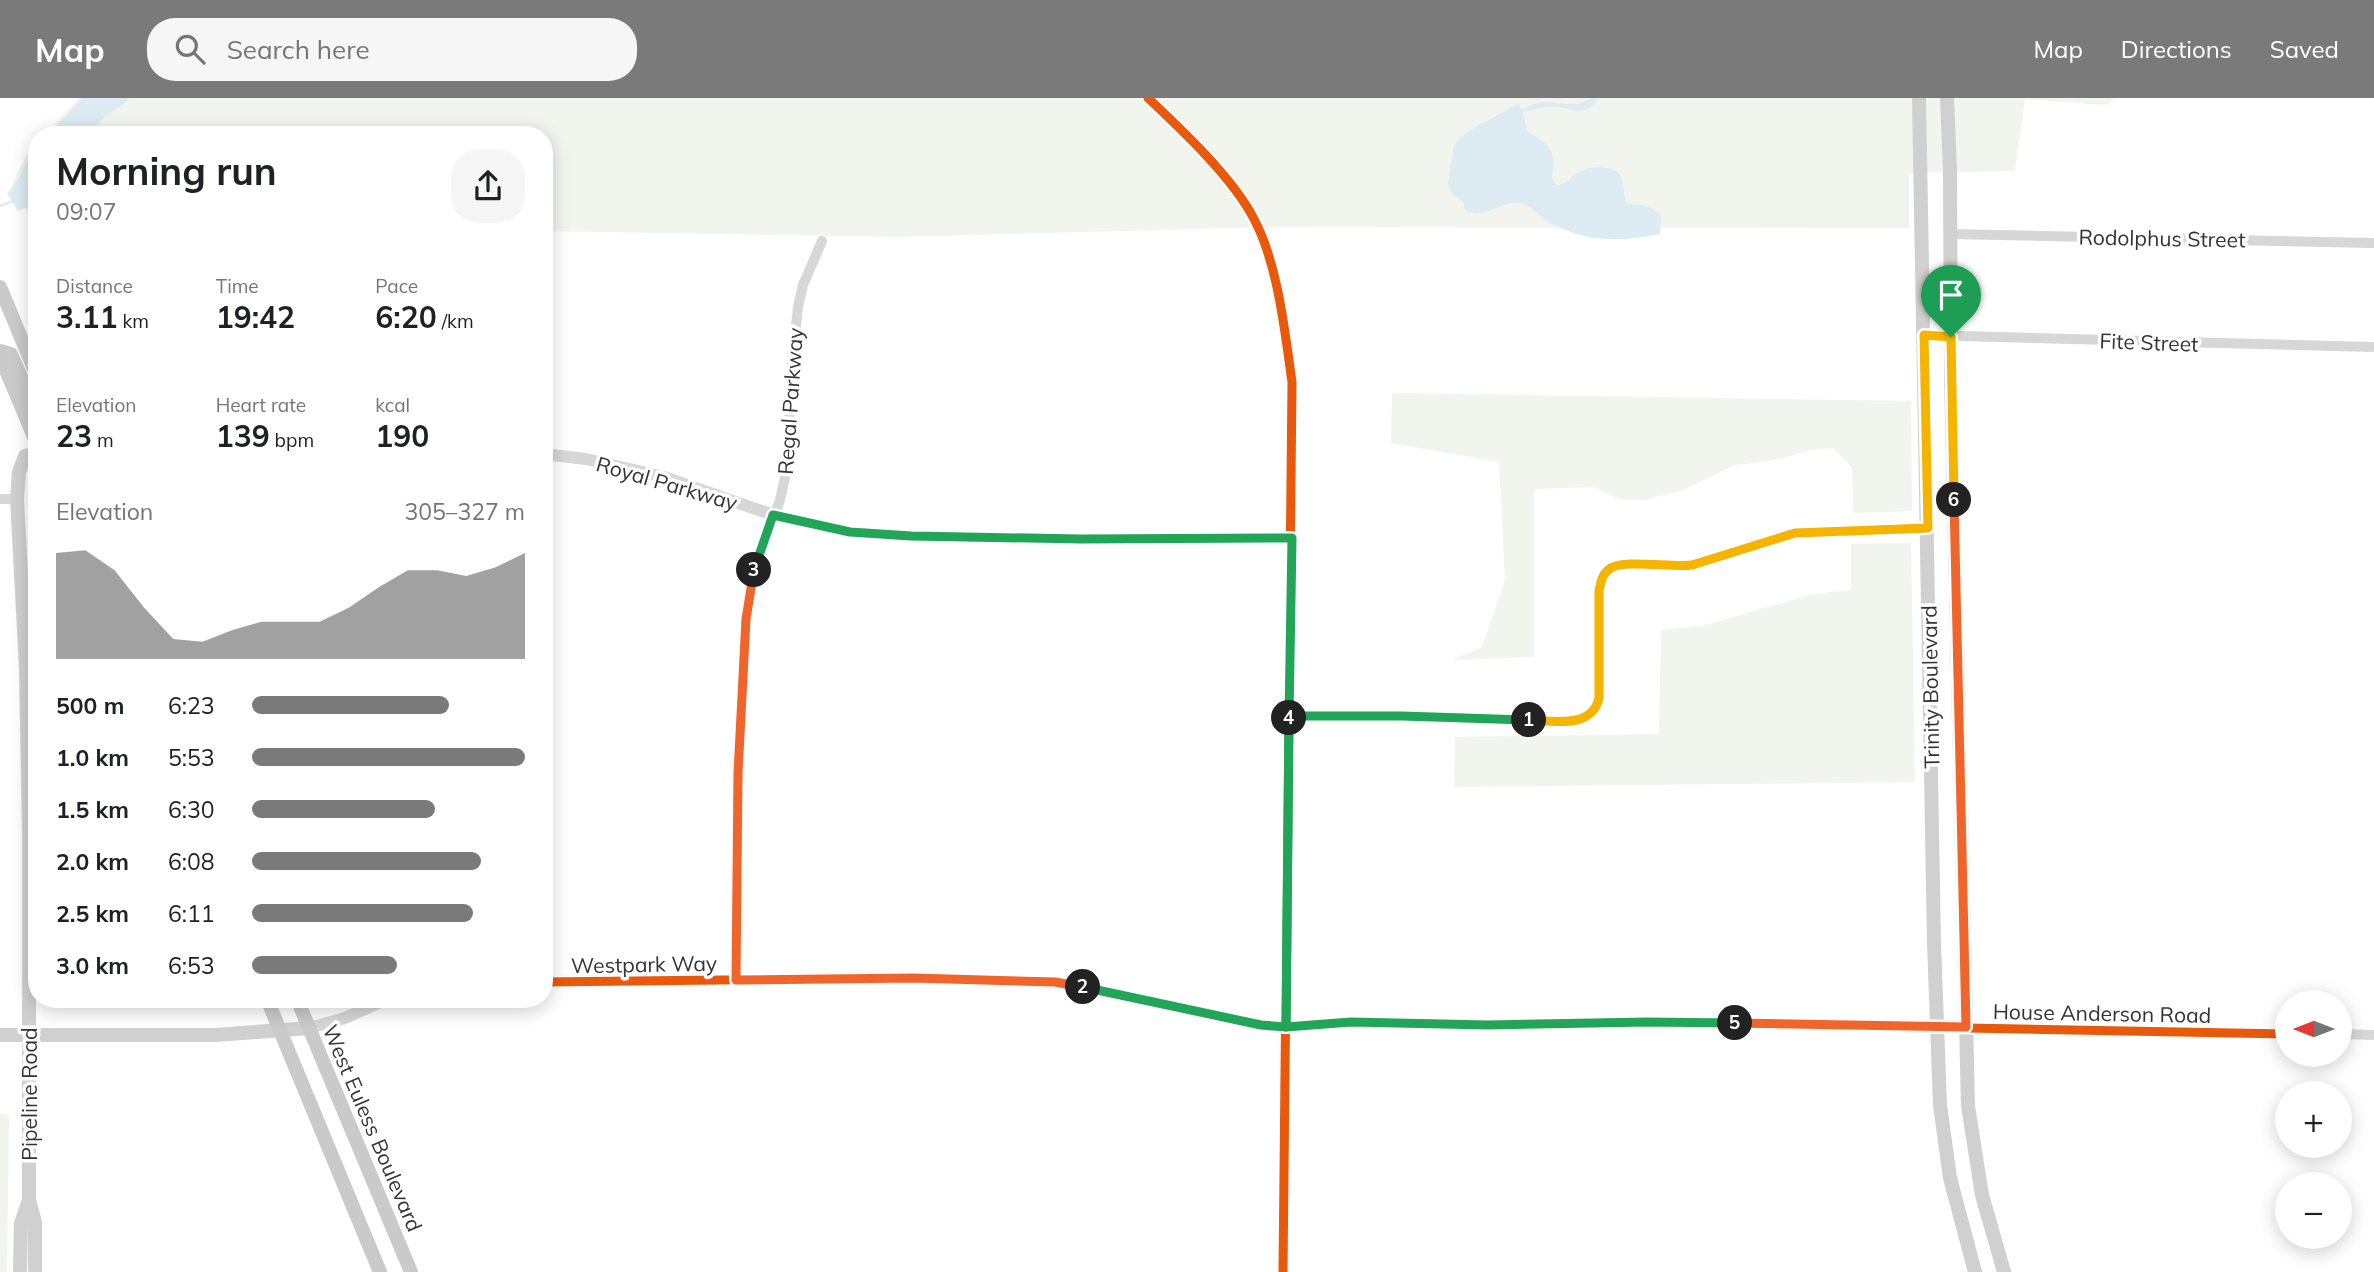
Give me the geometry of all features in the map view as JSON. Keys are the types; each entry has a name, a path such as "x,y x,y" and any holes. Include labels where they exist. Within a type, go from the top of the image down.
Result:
{"main road":[{"name":"Trinity Boulevard","path":"1919,98 1940,1105 1950,1178 1975,1272"},
{"name":"Trinity Boulevard","path":"1947,98 1968,1106 1982,1195 2004,1272"},
{"path":"0,287 28,354"},
{"path":"0,353 11,355 28,393"},
{"path":"0,353 28,422"},
{"name":"Pipeline Road","path":"28,455 25,456 19,471 17,499 26,667 28,912"},
{"name":"Pipeline Road","path":"29,1008 29,1200 35,1222 35,1272"},
{"path":"270,1008 380,1272"},
{"name":"West Euless Boulevard","path":"301,1008 411,1272"},
{"path":"0,1035 216,1035 309,1028"},
{"name":"Pipeline Road","path":"20,1272 21,1223 29,1200"}],"street":[{"path":"1148,98 1237,191 1261,235 1271,267 1292,382 1283,1272"},
{"name":"Rodolphus Street","path":"1950,234 2374,243"},
{"name":"Regal Parkway","path":"736,980 738,773 746,619 754,571 780,500 787,468 791,371 798,307 803,285 822,241"},
{"name":"Fite Street","path":"1924,335 2374,347"},
{"name":"Royal Parkway","path":"553,455 586,459 664,477 773,515 850,532 911,536 1081,539 1292,538"},
{"path":"0,499 17,499"},
{"path":"1289,716 1570,721 1581,719 1597,708 1599,698 1599,591 1601,579 1608,569 1618,565 1692,565 1795,533 1928,528"},
{"name":"Westpark Way","path":"553,982 914,978 1055,982 1261,1025 1286,1027"},
{"path":"309,1028 366,1008"},
{"name":"House Anderson Road","path":"1286,1027 1351,1022 1490,1025 1647,1022 2275,1034"},
{"path":"2352,1034 2374,1035"}],"shaded area":[{"path":"79,98 2116,98 2105,105 2025,99 2015,171 1909,173 1909,228 1272,227 898,237 553,231 553,126 53,126"},
{"path":"82,98 129,98 97,126 56,126"},
{"path":"1590,98 1598,98 1588,109 1552,107 1523,112 1527,131 1550,149 1553,161 1552,178 1556,185 1565,183 1581,171 1591,168 1602,167 1617,171 1621,176 1626,203 1649,207 1661,214 1660,234 1617,239 1590,237 1563,229 1522,204 1510,203 1486,212 1472,213 1465,210 1463,201 1451,193 1448,183 1454,145 1470,130 1519,105 1521,109 1541,102 1579,104"},
{"path":"28,152 28,212 11,187"},
{"path":"28,159 28,207 18,211 7,193"},
{"path":"1392,393 1911,401 1912,511 1853,513 1852,468 1833,448 1735,465 1681,491 1643,500 1619,499 1594,487 1534,489 1534,657 1452,660 1482,647 1505,581 1499,462 1391,443"},
{"path":"1911,543 1915,782 1454,787 1455,737 1659,734 1661,630 1702,626 1813,594 1851,590 1851,544"},
{"path":"0,1114 9,1115 7,1272 0,1272"}],"waterway":[{"path":"0,206 13,201"}],"cycle path":[{"path":"1148,98 1220,171 1254,219 1275,277 1292,382 1283,1272"},
{"path":"553,982 914,978 1055,982 1280,1027 1351,1022 1488,1025 1647,1022 2275,1034"}],"route":[{"path":"1951,337 1924,335 1928,528 1795,533 1692,565 1618,565 1608,569 1601,579 1599,591 1599,698 1597,708 1581,719 1570,721 1289,716 1286,1027 1261,1025 1055,982 914,978 736,980 738,773 746,619 754,571 773,515 850,532 911,536 1081,539 1292,538 1289,716 1288,819 1286,1027 1351,1022 1488,1025 1647,1022 1966,1027 1951,337"}]}
